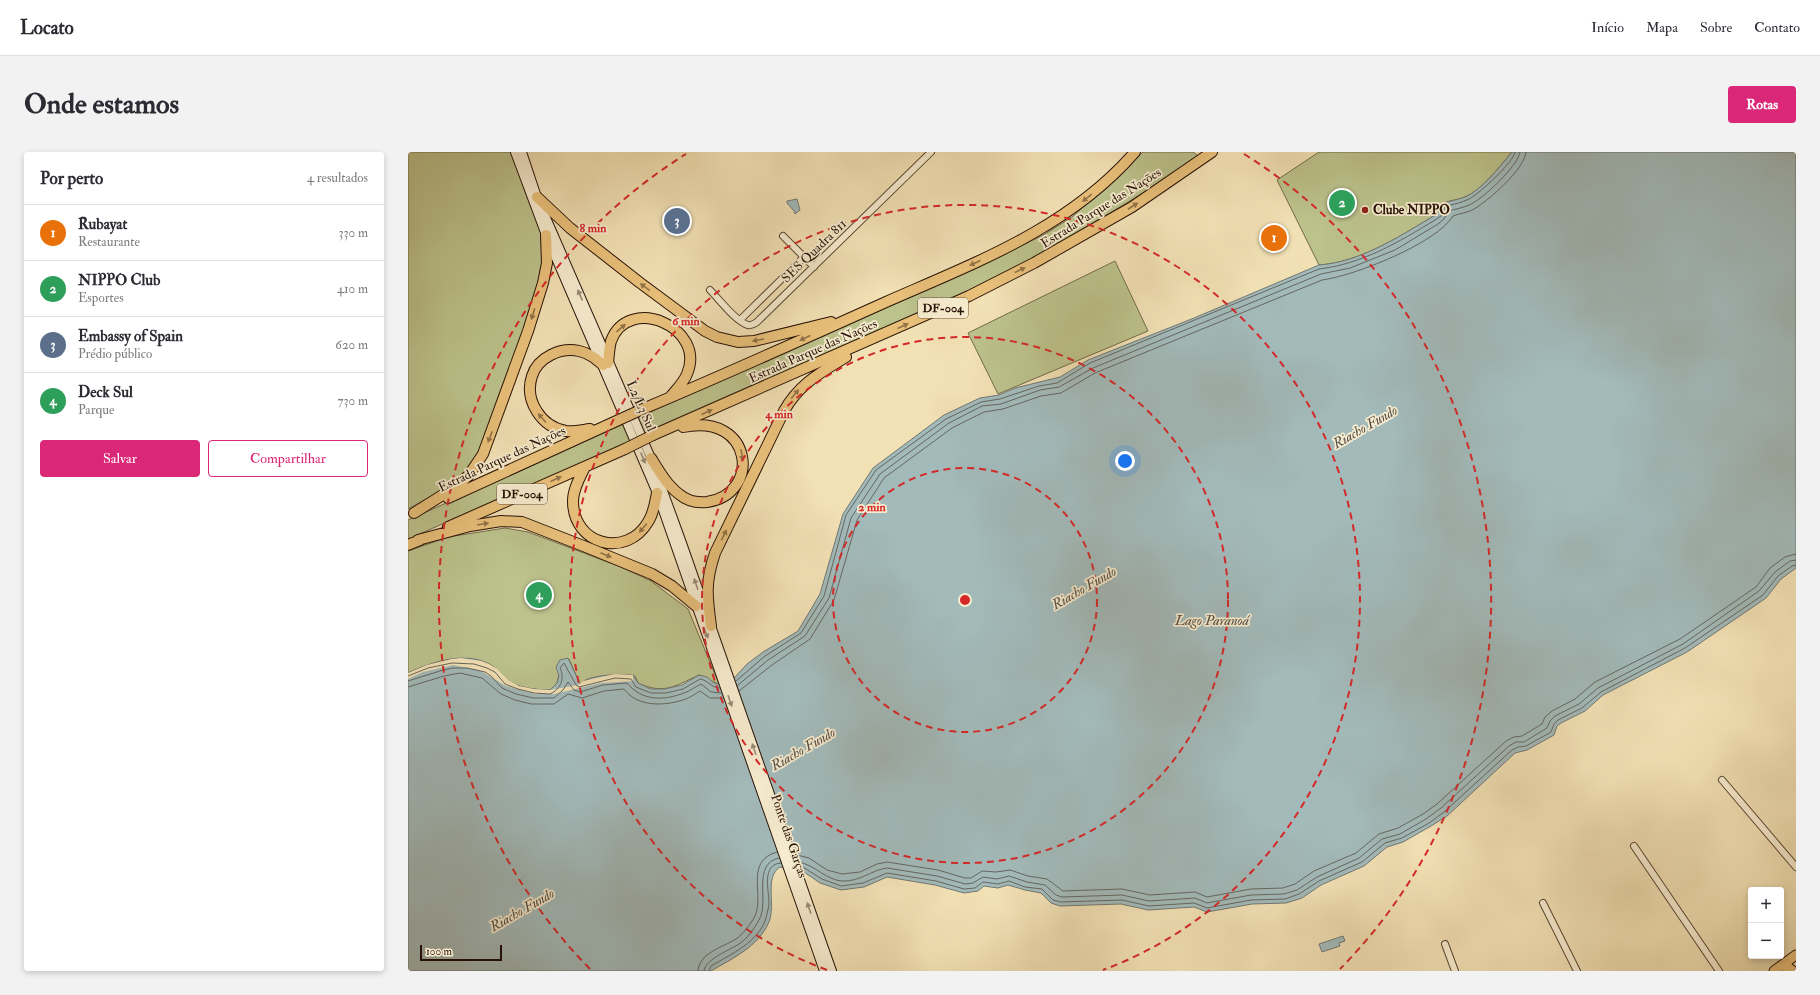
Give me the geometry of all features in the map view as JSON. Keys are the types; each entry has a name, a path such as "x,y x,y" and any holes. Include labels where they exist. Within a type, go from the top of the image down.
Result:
{"highway":[{"name":"Estrada Parque das Nações","path":"411,514 608,424 851,318 1021,241 1058,220 1085,200 1108,181 1136,152"},
{"name":"Estrada Parque das Nações","path":"408,545 969,296 1069,244 1132,207 1212,152"},
{"path":"537,197 564,223 599,251 705,331 717,337 738,342 754,341 828,322 851,318"},
{"path":"411,514 460,483 469,474 483,454 528,331 542,283 547,263 546,235"},
{"path":"608,424 574,431 553,427 538,414 533,404 530,392 531,380 535,370 542,360 554,353 566,350 580,351 606,364 609,349 615,334 629,322 644,318 652,319 672,326 686,342 690,357 688,374 670,397"},
{"path":"711,626 707,591 710,567 715,553 784,410 798,390 810,379 879,337"},
{"path":"651,458 673,490 692,501 701,502 716,500 730,492 737,482 743,468 741,448 734,438 725,431 713,426 704,424 693,425 656,434"},
{"path":"585,467 576,488 573,500 574,508 579,524 583,530 596,540 617,544 634,538 644,528 651,517 657,492"},
{"path":"418,540 470,526 501,521 514,521 586,547 652,574 672,586 696,606"}],"main road":[{"name":"L2/L3 Sul","path":"515,152 546,235 651,458 728,674"},
{"name":"L2/L3 Sul","path":"522,152 537,197 657,492 717,664"},
{"name":"Ponte das Garças","path":"717,664 800,893 832,971"},
{"name":"Ponte das Garças","path":"728,674 824,971"},
{"path":"1777,969 1796,955"},
{"path":"1777,969 1788,967 1793,971"}],"street":[{"name":"SES Quadra 811","path":"740,320 746,325 751,325 757,322 931,152"},
{"path":"783,236 814,267"},
{"path":"710,290 740,320 804,257"},
{"path":"1722,780 1796,867"},
{"path":"1634,846 1718,971"},
{"path":"1543,903 1577,971"},
{"path":"1445,944 1455,971"}],"green space":[{"path":"408,152 516,152 546,235 547,263 483,454 450,486 408,509"},
{"path":"1143,152 1193,152 1198,156 1145,192 1033,259 938,307 408,539 408,520 1003,255 1045,234 1072,217"},
{"name":"Clube NIPPO","path":"1319,152 1512,152 1491,177 1478,189 1465,197 1442,204 1438,213 1392,241 1349,259 1319,265 1277,180"},
{"path":"1115,261 1148,331 998,394 968,333"},
{"path":"505,528 528,532 621,567 651,581 688,609 719,684 699,675 676,686 662,689 647,687 638,683 635,676 591,678 580,684 569,659 559,674 557,683 550,690 533,689 515,685 505,679 494,667 479,660 448,660 427,665 408,673 408,551 448,537"}],"water":[{"name":"Lago Paranoá","path":"1512,152 1796,152 1796,568 1781,579 1766,598 1687,652 1603,695 1585,711 1557,726 1554,735 1527,750 1515,753 1447,816 1403,842 1387,847 1364,866 1321,885 1302,898 1286,903 1252,904 1207,912 1194,907 1148,910 1121,904 1060,906 1051,903 1041,893 1008,885 998,888 984,886 978,891 964,893 935,885 887,877 864,887 841,890 820,883 804,872 780,867 775,872 771,884 771,915 764,931 752,945 711,971 408,971 408,673 438,662 459,658 469,658 489,664 494,667 505,679 515,685 533,689 550,690 557,683 559,676 556,667 560,660 568,658 580,684 598,676 633,675 638,683 651,689 665,689 682,685 699,675 707,677 714,683 719,684 735,677 747,664 763,652 798,631 820,594 843,514 873,468 944,415 980,398 999,395 1015,388 1060,377 1088,360 1194,318 1319,265 1349,259 1378,248 1438,213 1441,204 1465,197 1478,189 1491,177"},
{"path":"797,199 800,210 795,214 787,201"},
{"path":"1343,936 1345,941 1339,943 1340,946 1322,952 1319,944"}],"pier":[{"path":"461,658 481,661 489,664 497,669 508,680 519,686 534,689 550,690 578,685 583,681 615,674 633,675 633,681 601,683 554,694 535,694 506,686 479,670 453,665 423,672 408,679 408,673 427,665"}],"place":[{"name":"NIPPO Club","path":"1342,203"},
{"name":"Clube NIPPO","path":"1365,210"},
{"name":"Embassy of Spain","path":"677,221"},
{"name":"Rubayat","path":"1274,238"},
{"name":"Deck Sul","path":"539,595"}],"water label":[{"name":"Riacho Fundo","path":"1365,427"},
{"name":"Riacho Fundo","path":"1084,588"},
{"name":"Riacho Fundo","path":"803,749"},
{"name":"Riacho Fundo","path":"522,910"}]}
